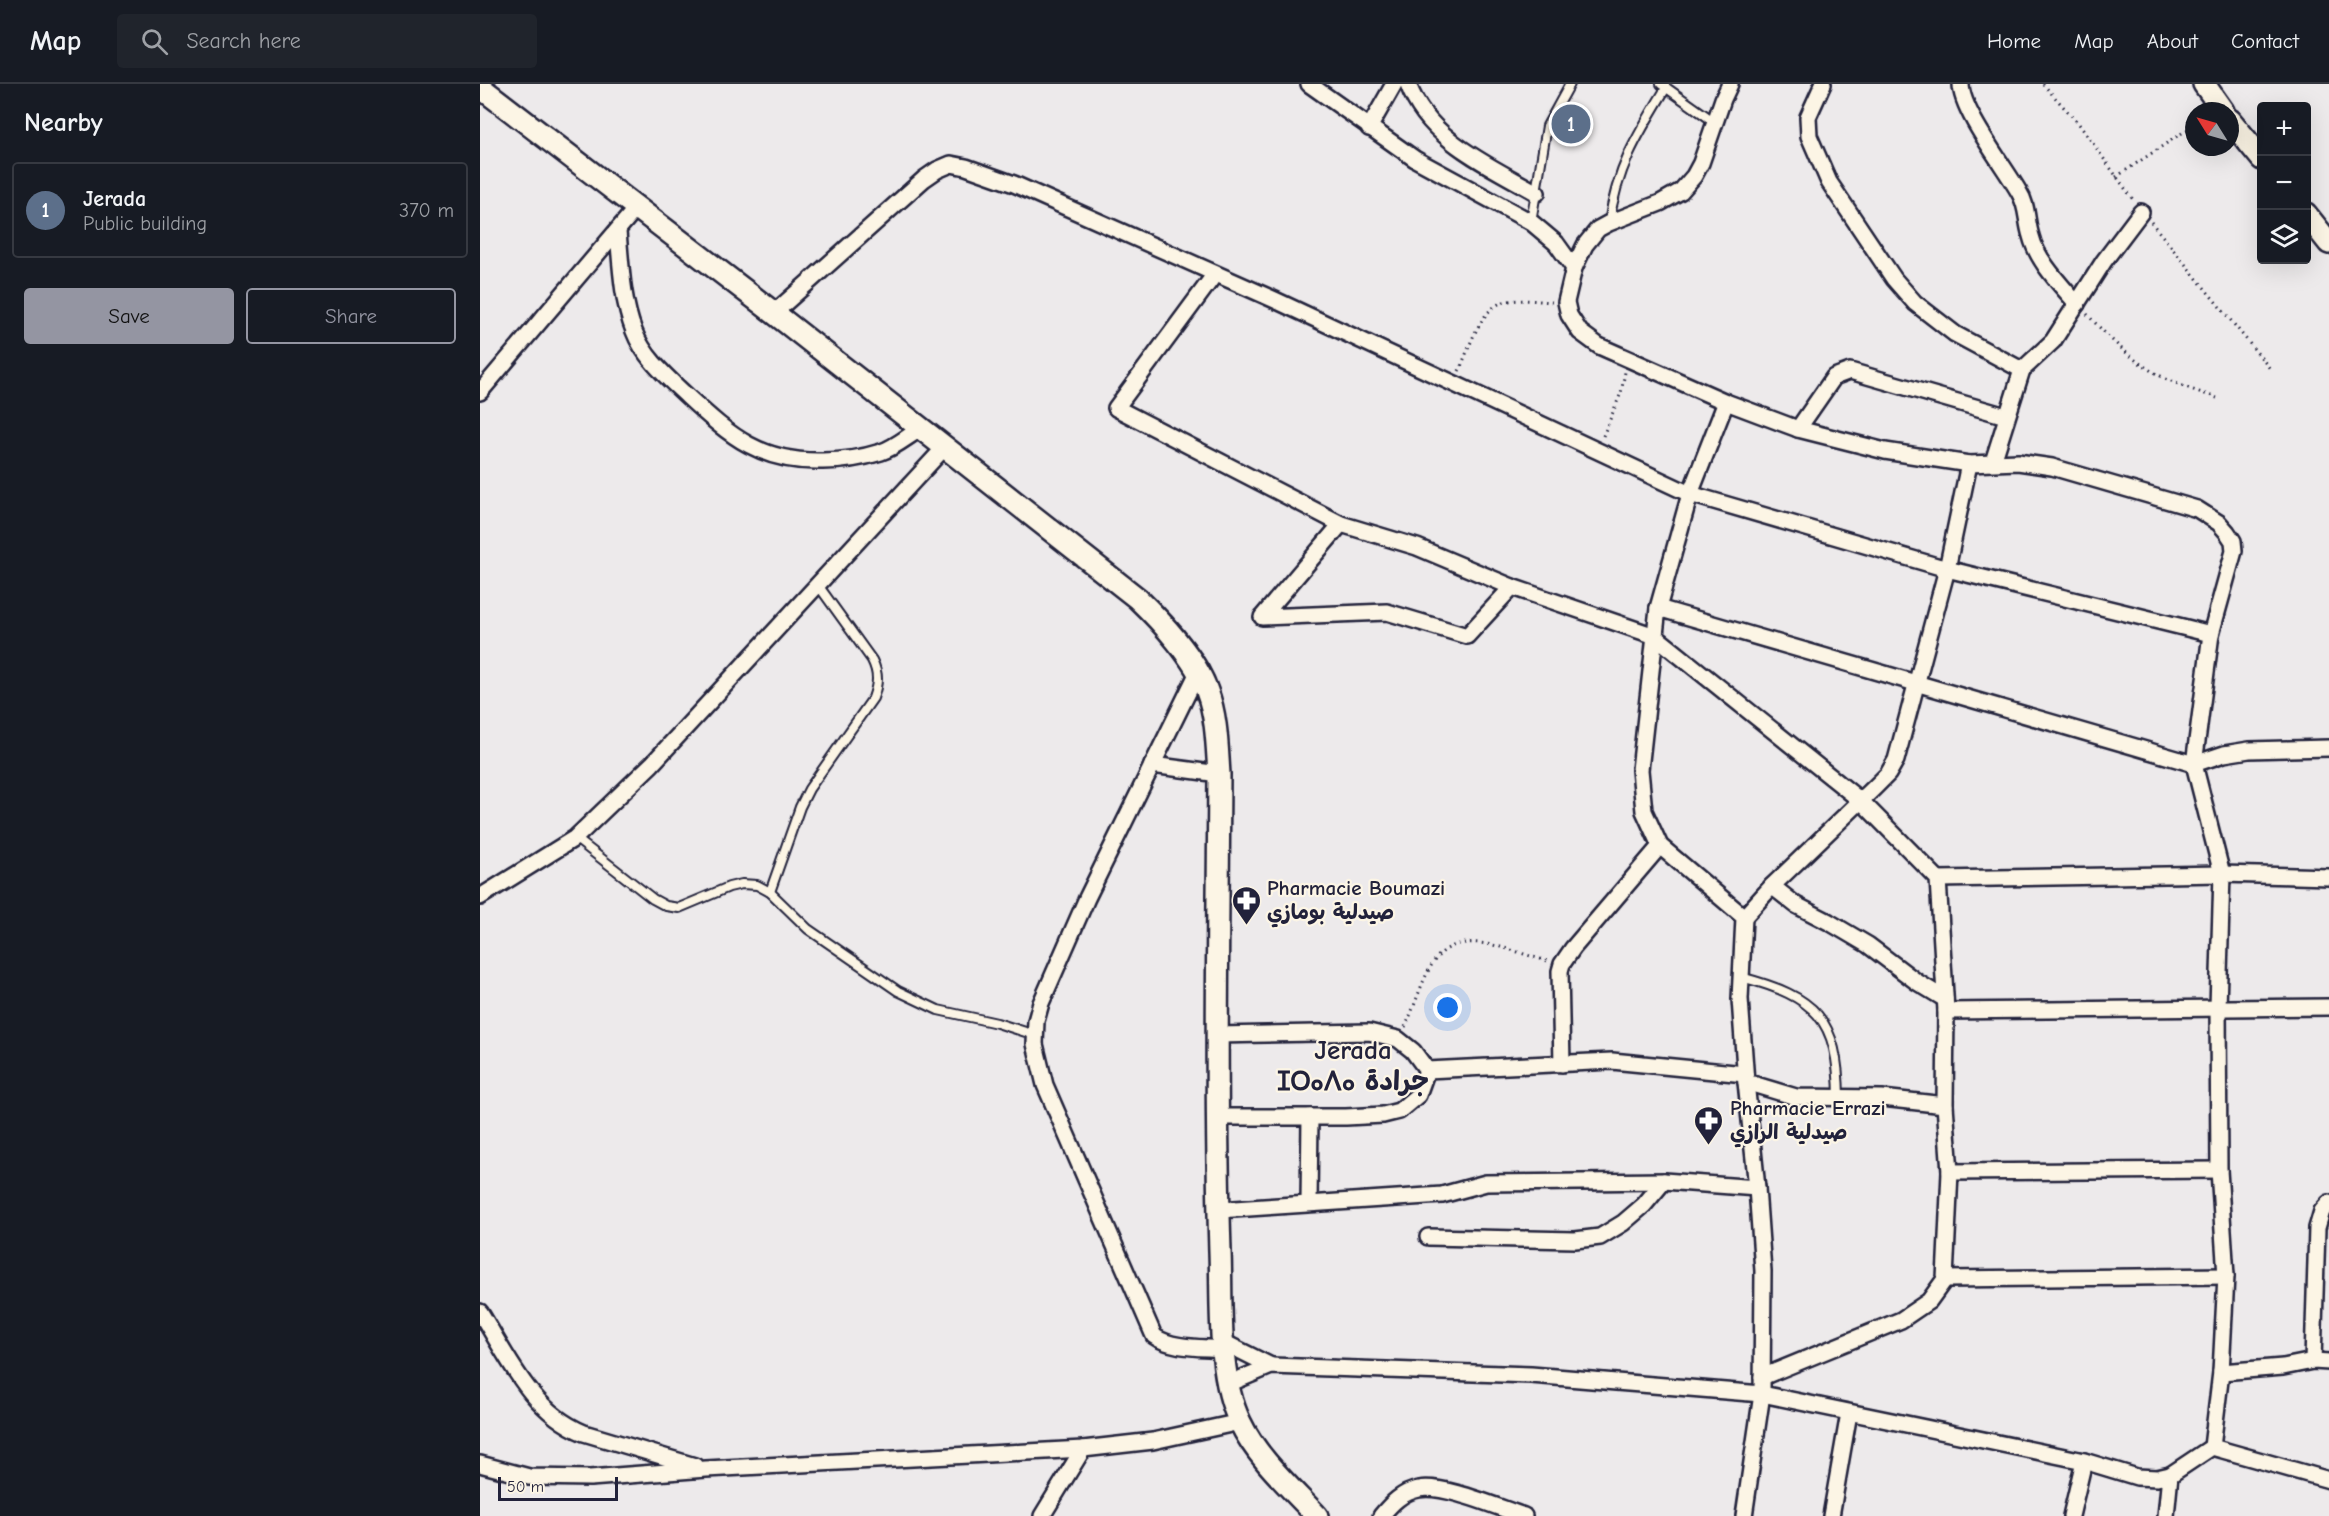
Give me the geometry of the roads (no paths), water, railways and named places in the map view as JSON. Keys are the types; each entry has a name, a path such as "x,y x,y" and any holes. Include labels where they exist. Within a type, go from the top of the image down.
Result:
{"main road":[{"path":"2204,84 2217,102"},
{"path":"480,87 638,207 944,448 1034,515 1137,598 1160,621 1198,672 1210,701 1216,732 1219,774 1217,1035 1219,1210 1223,1346 1228,1384 1240,1422 1255,1446 1317,1516"},
{"path":"2239,131 2260,156"},
{"path":"2311,219 2329,243"}],"street":[{"path":"1309,84 1415,159 1531,222 1556,243 1574,268"},
{"path":"1369,128 1394,84"},
{"path":"1408,84 1423,113 1440,132 1462,149 1537,193"},
{"path":"1730,84 1701,163 1694,176 1681,191 1660,203 1598,229 1589,240 1574,268 1566,302 1569,315 1580,332 1599,346 1726,402 1798,429 1885,451 1969,464 2018,462 2052,467 2197,509 2219,524 2233,541 2234,551 2211,634 2194,764 2222,874 2218,1007 2219,1170 2226,1276 2221,1372 2212,1447"},
{"path":"1823,84 1808,117 1809,135 1829,182 1894,279 1915,303 1955,334 2022,370"},
{"path":"1960,84 1961,93 1986,141 2021,194 2027,211 2031,237 2049,270 2077,304"},
{"path":"774,313 924,179 951,164 1014,184 1215,274 1690,494 1947,569 2211,634"},
{"path":"480,392 638,207"},
{"path":"1993,462 2022,370 2053,341 2104,261 2141,212"},
{"path":"618,232 626,306 634,332 645,351 663,373 695,404 747,444 773,456 798,462 843,461 882,452 920,429"},
{"path":"1215,274 1116,408 1341,524 1417,547 1512,587 1655,636 1861,801 1938,879 1946,1005 1945,1105 1950,1172 1946,1279 1929,1301 1901,1320 1762,1377"},
{"path":"1798,429 1834,377 1850,371 2006,416"},
{"path":"1726,402 1690,494 1658,608 1640,770 1644,811 1660,846 1744,917"},
{"path":"480,897 575,838 651,765 944,448"},
{"path":"1744,1516 1762,1395 1763,1271 1740,999 1744,917 1772,886 1888,774 1896,760 1947,569 1969,464"},
{"path":"1341,524 1262,617 1387,612 1467,636 1512,587"},
{"path":"1658,608 2194,764 2224,754 2248,750 2329,748"},
{"path":"1198,672 1087,898 1041,1003 1035,1035 1045,1085 1154,1336 1175,1344 1223,1346 1271,1366 1531,1375 1762,1395 2084,1461 2137,1477 2157,1478 2170,1475 2212,1447 2329,1480"},
{"path":"1152,765 1219,774"},
{"path":"1562,1064 1559,980 1562,964 1660,846"},
{"path":"1938,879 2222,874 2329,877"},
{"path":"1772,886 1796,905 1868,945 1946,1005 2329,1007"},
{"path":"1217,1035 1368,1032 1398,1039 1413,1051 1427,1070"},
{"path":"1427,1070 1612,1061 1745,1078 1796,1097 1904,1099 1945,1105"},
{"path":"1218,1117 1383,1115 1399,1112 1418,1095 1427,1070"},
{"path":"1309,1203 1310,1117"},
{"path":"1950,1172 2219,1170"},
{"path":"1219,1210 1442,1195 1486,1183 1664,1181 1757,1188"},
{"path":"1428,1237 1575,1240 1600,1237 1623,1223 1644,1205 1664,1181"},
{"path":"2313,1361 2317,1228 2322,1211 2329,1203"},
{"path":"1946,1279 2226,1276"},
{"path":"480,1312 532,1396 552,1416 584,1433 706,1469"},
{"path":"2221,1372 2283,1367 2313,1361 2329,1362"},
{"path":"1228,1384 1271,1366"},
{"path":"1831,1516 1849,1413"},
{"path":"480,1464 529,1477 590,1478 706,1469 1083,1449 1153,1441 1240,1422"},
{"path":"1042,1516 1083,1449"},
{"path":"2071,1516 2084,1461"},
{"path":"2166,1516 2170,1475"},
{"path":"1381,1516 1403,1494 1420,1488 1448,1491 1524,1516"}],"lane":[{"path":"1531,222 1548,126 1570,84"},
{"path":"1610,223 1620,175 1633,142 1664,86 1716,123"},
{"path":"770,892 800,807 809,789 873,698 878,683 877,670 872,660 818,585"},
{"path":"575,838 653,899 666,906 679,908 729,887 742,884 758,885 770,892 808,929 898,991 938,1010 997,1023 1035,1035"},
{"path":"1741,977 1774,986 1800,998 1815,1010 1830,1033 1838,1072 1839,1098"}],"place":[{"name":"Jerada","path":"1571,124"},
{"name":"Pharmacie Boumazi صيدلية بومازي","path":"1246,926"},
{"name":"Pharmacie Errazi صيدلية الرازي","path":"1709,1146"}],"district":[{"name":"Jerada ⵊⵔⴰⴷⴰ جرادة","path":"1353,1066"}]}
